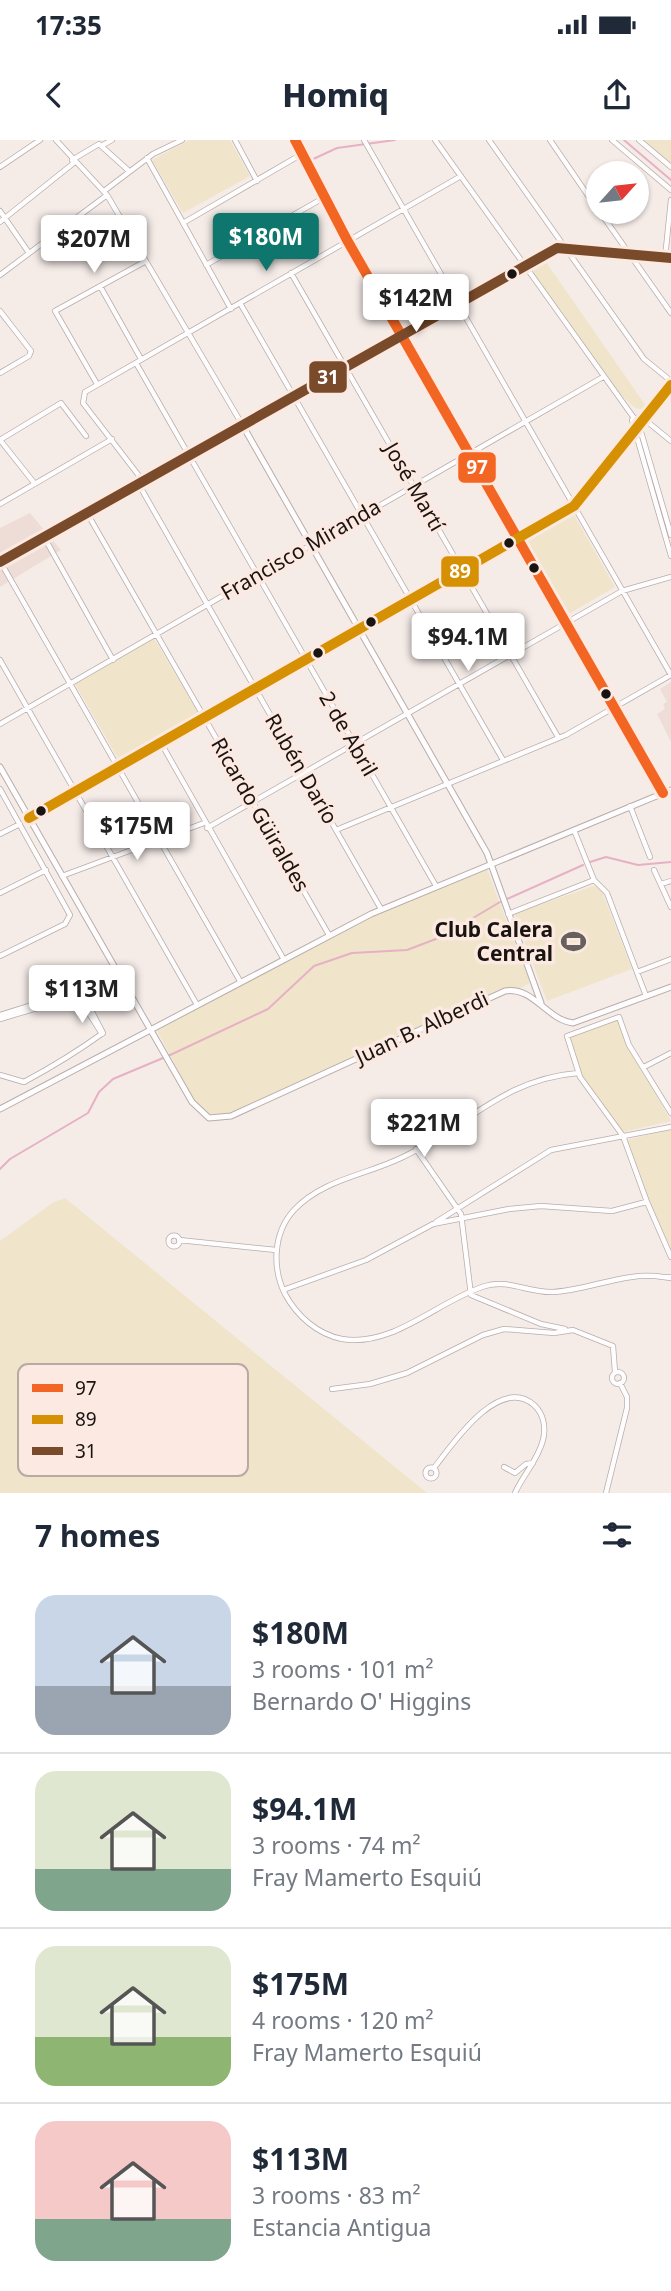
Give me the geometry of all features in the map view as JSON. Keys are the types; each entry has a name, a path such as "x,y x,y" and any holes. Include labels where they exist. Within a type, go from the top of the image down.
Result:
{"street":[{"path":"0,167 40,140"},
{"path":"56,140 105,193 243,426 448,784 490,863 542,1006"},
{"path":"2,220 74,161 112,140"},
{"path":"0,275 146,158 172,142 182,140"},
{"path":"234,140 257,181"},
{"path":"295,140 347,240 663,793"},
{"path":"336,830 558,737 671,675 364,140"},
{"path":"435,140 637,427 671,555"},
{"path":"30,818 574,506 671,383 644,359 489,140"},
{"path":"550,140 586,192"},
{"path":"612,140 671,190"},
{"path":"639,140 671,167"},
{"path":"101,145 129,171"},
{"path":"183,222 302,154"},
{"path":"146,158 231,309"},
{"path":"146,261 55,311 97,384 461,176"},
{"path":"206,265 325,197"},
{"path":"240,981 0,562 296,397 524,265 565,246 630,256 668,258 671,200"},
{"path":"0,211 2,220 29,253"},
{"path":"608,224 671,313"},
{"name":"José Martí","path":"291,273 558,737"},
{"path":"100,286 141,359"},
{"path":"240,303 503,761"},
{"path":"0,311 31,351 27,357 0,373"},
{"name":"2 de Abril","path":"136,363 436,886"},
{"name":"Francisco Miranda","path":"0,724 603,377"},
{"name":"Rubén Darío","path":"97,384 85,392 83,403 112,439 140,482 207,605 381,909"},
{"path":"35,484 0,440 61,403 86,436"},
{"path":"644,419 671,440"},
{"path":"0,504 112,439"},
{"path":"653,484 671,536"},
{"name":"Ricardo Güiraldes","path":"87,513 329,935"},
{"path":"44,537 113,660"},
{"path":"61,876 206,825 252,803 622,591 671,577"},
{"path":"0,660 111,858 197,1003"},
{"path":"161,743 283,958"},
{"path":"0,767 149,1029"},
{"path":"0,789 70,915 65,924 0,956"},
{"path":"0,1109 197,1003 381,909 671,790"},
{"path":"630,806 650,857"},
{"path":"0,834 20,824"},
{"path":"573,829 594,880 607,893 646,996"},
{"path":"0,894 46,870"},
{"path":"654,870 671,907"},
{"path":"507,915 594,880"},
{"path":"661,884 671,881"},
{"path":"637,972 671,959"},
{"path":"0,1075 24,1082 69,1057 83,1044 103,1033 81,995 86,975 82,971 78,974 73,995"},
{"path":"516,990 526,989 532,980"},
{"name":"Juan B. Alberdi","path":"149,1029 197,1109 212,1118 231,1116 505,991 516,990 562,1020 573,1023 671,987"},
{"path":"0,1017 81,995"},
{"path":"671,1113 629,1045 621,1019 616,1017 567,1036 578,1073 623,1136 671,1257"},
{"path":"644,1068 671,1053"},
{"path":"578,1073 544,1077 505,1092 402,1158 337,1182 310,1197 290,1216 276,1250 277,1271 283,1290 293,1307 312,1325 327,1334 349,1340 392,1331 468,1292 499,1284 553,1292 640,1276 671,1278"},
{"path":"283,1290 366,1260 433,1224 551,1150 671,1127"},
{"path":"416,1149 462,1219 468,1292 473,1297 541,1324 578,1331 613,1346 615,1372 611,1379 620,1383 627,1397 627,1408 606,1493"},
{"path":"433,1224 517,1208 612,1211 647,1202"},
{"path":"179,1240 276,1250"},
{"path":"332,1390 370,1384 407,1373 491,1332 508,1329 554,1333 566,1329"},
{"path":"615,1372 623,1375 620,1383"},
{"path":"434,1468 475,1417 487,1408 513,1400 534,1406 543,1421 543,1438 533,1463 515,1493"},
{"path":"504,1467 515,1473 526,1464 533,1463"}],"shaded area":[{"path":"189,140 230,140 250,176 183,213 152,160"},
{"path":"644,140 671,140 671,164"},
{"path":"546,262 646,406 645,410 635,408 620,394 533,273 535,266"},
{"path":"572,511 615,587 567,615 523,539"},
{"path":"30,513 61,550 0,587 0,528"},
{"path":"154,638 200,716 120,762 75,684"},
{"path":"671,682 671,742 657,714 665,709 663,704 667,702 660,689"},
{"path":"487,869 530,983 521,988 500,989 230,1114 208,1116 195,1102 156,1029 380,913"},
{"name":"Club Calera Central","path":"593,886 601,889 632,969 547,1001 514,914"},
{"path":"616,1019 671,1121 623,1132 581,1074 569,1038"},
{"path":"671,1129 671,1250 647,1199 627,1140"},
{"path":"65,1198 427,1493 0,1493 0,1241 54,1202"}],"waterway":[{"path":"309,161 337,148 395,140"},
{"path":"624,140 671,180"},
{"path":"590,862 606,857 638,865 671,862"},
{"path":"507,899 583,865"},
{"path":"168,1056 268,1009 314,966 352,953 407,950 441,937 500,902"},
{"path":"0,1169 10,1159 88,1113 99,1092 113,1079 163,1058"}],"transit line":[{"name":"97","path":"295,140 347,240 663,793"},
{"name":"31","path":"0,562 557,248 671,258"},
{"name":"89","path":"29,818 574,506 671,385"}],"place":[{"name":"Club Calera Central","path":"573,942"}]}
